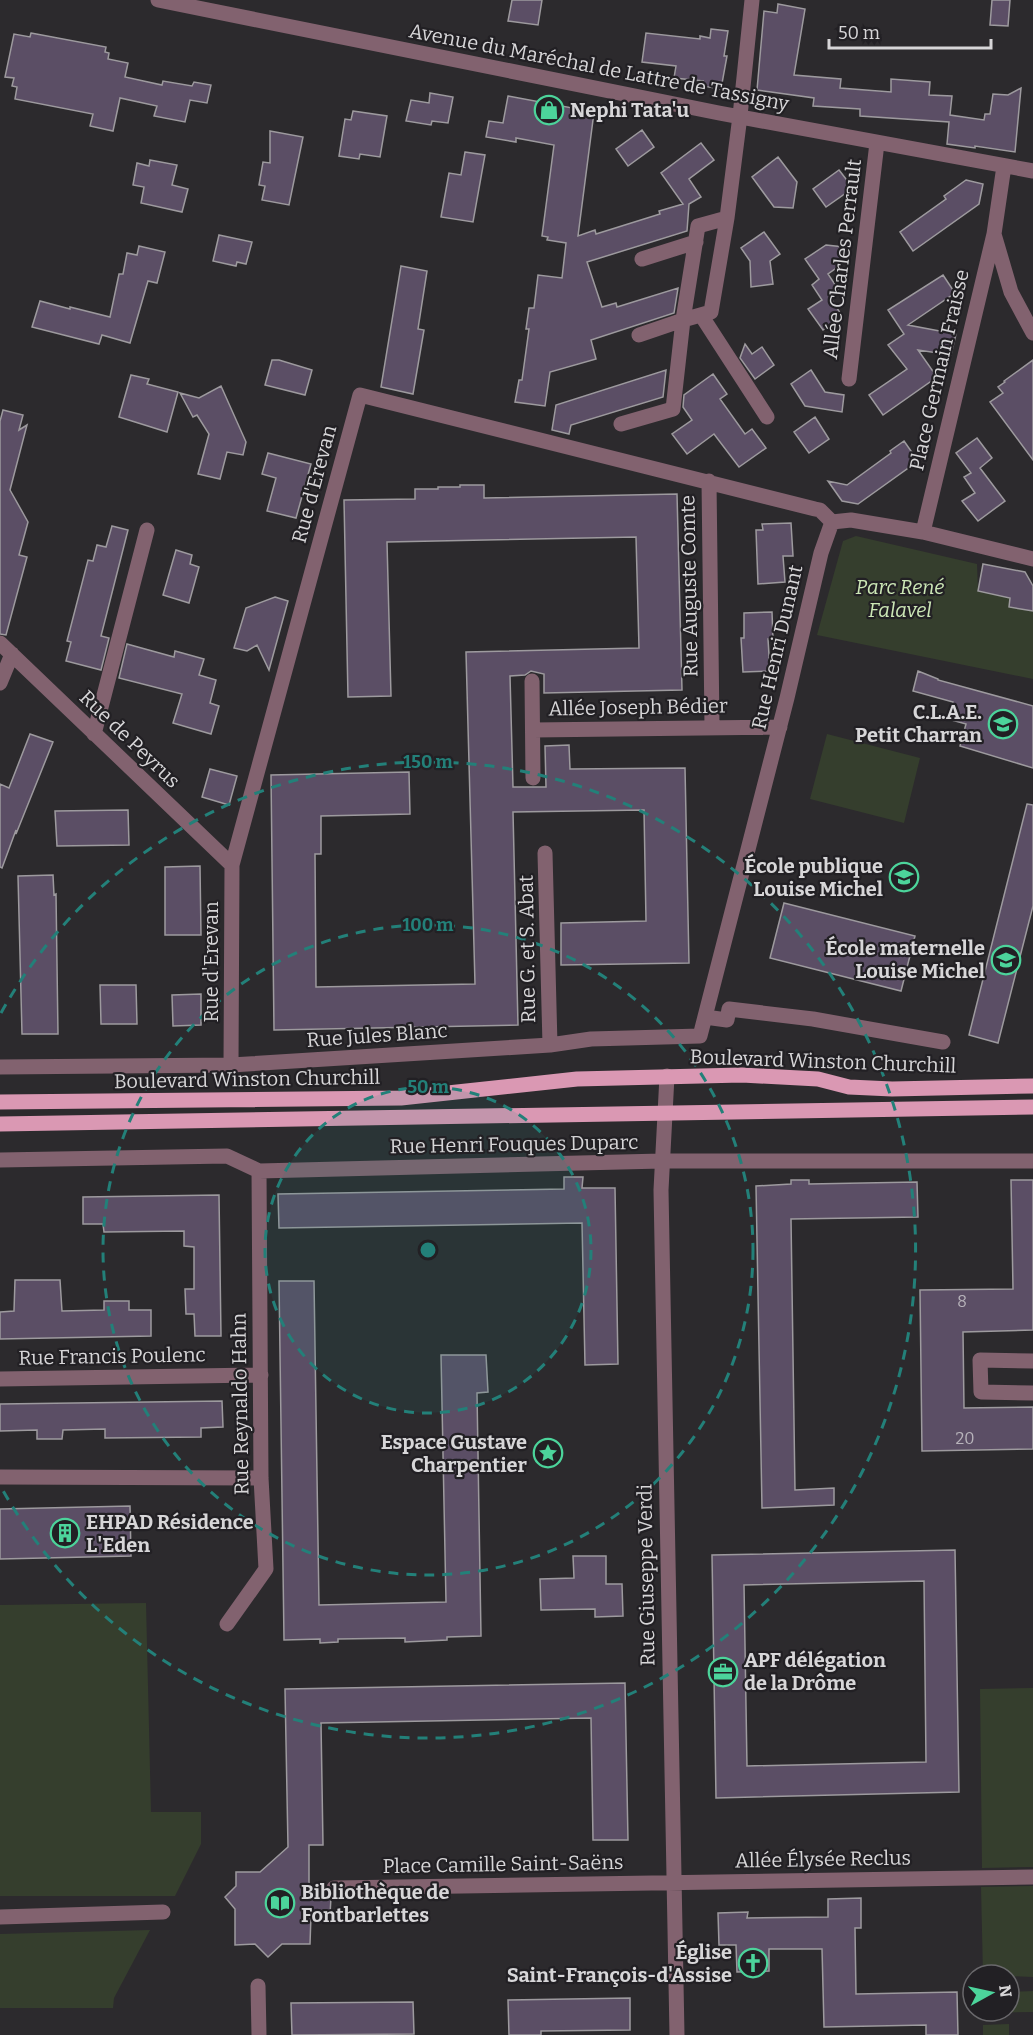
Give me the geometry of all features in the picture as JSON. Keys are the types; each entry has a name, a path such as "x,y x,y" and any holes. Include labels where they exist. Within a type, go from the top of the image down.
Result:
{"main road":[{"name":"Boulevard Winston Churchill","path":"0,1102 401,1098 577,1079 667,1076 742,1075 818,1080 849,1087 892,1089 1033,1086"},
{"name":"Boulevard Winston Churchill","path":"0,1124 1033,1107"}],"street":[{"name":"Avenue du Maréchal de Lattre de Tassigny","path":"158,0 877,143 1033,171"},
{"path":"639,335 711,312 727,218 752,0"},
{"name":"Allée Charles Perrault","path":"849,380 877,143"},
{"name":"Place Germain Fraisse","path":"925,524 994,234 1004,166"},
{"path":"621,424 673,409 683,320 698,226 727,218"},
{"path":"994,234 1011,292 1033,333"},
{"path":"642,259 696,242"},
{"path":"701,315 767,417"},
{"name":"Rue d'Erevan","path":"231,1065 232,865 360,395 820,510 832,522"},
{"name":"Rue Auguste Comte","path":"709,481 712,727"},
{"path":"832,522 851,520 925,524 1033,559"},
{"name":"Rue Henri Dunant","path":"715,981 780,727 821,553 832,522"},
{"path":"94,734 147,530"},
{"name":"Rue de Peyrus","path":"0,643 232,865"},
{"path":"0,683 12,654"},
{"name":"Allée Joseph Bédier","path":"532,681 533,778"},
{"name":"Allée Joseph Bédier","path":"533,730 780,727"},
{"name":"Rue G. et S. Abat","path":"545,853 550,1045"},
{"name":"Rue Jules Blanc","path":"0,1066 231,1065 550,1045 591,1039 700,1036 715,981"},
{"path":"705,1017 727,1020 729,1009 813,1018 943,1042"},
{"name":"Rue Giuseppe Verdi","path":"667,1076 661,1190 676,2035"},
{"name":"Rue Henri Fouques Duparc","path":"0,1160 227,1156 258,1171 662,1161 1033,1161"},
{"name":"Rue Reynaldo Hahn","path":"227,1624 266,1569 261,1478 258,1171"},
{"path":"1033,1361 980,1360 981,1392 1033,1393"},
{"name":"Rue Francis Poulenc","path":"0,1379 261,1375"},
{"path":"0,1477 261,1478"},
{"name":"Allée Élysée Reclus","path":"673,1882 1033,1877"},
{"name":"Place Camille Saint-Saëns","path":"334,1888 673,1882"},
{"path":"0,1917 163,1912"},
{"path":"258,1986 259,2035"}],"green space":[{"name":"Parc René Falavel","path":"856,536 977,564 978,591 1010,598 1009,607 1033,611 1033,679 817,635 843,541"},
{"path":"827,734 920,758 904,823 810,799"},
{"path":"146,1603 151,1812 201,1812 201,1844 175,1896 0,1896 0,1605"},
{"path":"1033,1688 1033,1867 982,1868 980,1689"},
{"path":"1033,1886 1033,1977 1021,1977 1021,1963 983,1963 981,1887"},
{"path":"150,1930 114,1998 113,2008 0,2008 0,1934"},
{"path":"1033,1991 1033,2012 1021,2012 1021,1992"},
{"path":"1009,2024 1009,2035 983,2035 983,2025"}],"building":[{"path":"512,0 542,0 538,25 508,21"},
{"path":"992,0 1010,0 1008,26 990,25"},
{"path":"778,4 805,9 794,75 841,79 840,88 891,92 891,79 930,82 929,95 952,96 950,115 984,120 985,114 990,114 993,94 1008,95 1021,88 1015,152 947,144 949,122 860,116 860,109 813,106 814,98 757,90 764,11 777,13"},
{"path":"711,29 728,31 724,56 727,56 721,89 702,86 703,81 674,78 676,66 642,62 646,33 700,39 700,36 710,38"},
{"path":"31,33 106,47 105,52 109,53 108,59 128,63 125,77 162,85 163,81 192,86 194,82 211,85 207,103 190,100 185,122 154,116 157,106 120,98 113,131 90,126 93,114 15,99 17,87 12,86 14,78 5,77 14,34 30,37"},
{"path":"430,93 453,97 448,123 432,121 431,125 406,121 411,100 429,103"},
{"path":"508,96 594,112 578,236 595,230 596,234 660,214 659,211 683,204 661,173 701,143 714,160 689,179 701,197 689,204 687,231 587,262 602,307 616,303 617,307 678,288 674,313 591,340 596,359 550,372 545,406 515,402 519,380 522,380 529,329 526,329 529,308 534,308 538,275 562,278 566,243 547,240 548,237 542,236 554,145 516,138 516,142 486,137 489,121 503,123"},
{"path":"353,111 387,116 380,157 360,154 359,159 339,156 345,119 351,120"},
{"path":"642,130 654,147 628,166 616,149"},
{"path":"270,131 303,137 289,205 262,200 265,186 259,185 263,162 270,163"},
{"path":"465,152 485,155 473,222 441,217 449,173 461,175"},
{"path":"778,157 797,182 793,208 774,207 752,177"},
{"path":"150,160 177,165 172,185 188,189 182,212 141,203 144,187 133,185 137,163 149,166"},
{"path":"839,170 853,188 826,207 813,189"},
{"path":"966,180 983,184 979,204 913,251 900,232 946,199 944,196"},
{"path":"764,232 780,254 770,261 773,284 751,287 750,261 741,248"},
{"path":"219,235 252,242 246,264 237,262 236,266 213,261"},
{"path":"826,245 844,247 842,264 828,274 838,289 829,295 842,316 823,330 808,309 822,300 812,285 819,279 805,259"},
{"path":"139,246 165,252 157,283 148,281 130,343 102,335 99,344 32,327 40,301 110,317 119,274 123,274 127,253 137,255"},
{"path":"401,266 427,271 418,329 424,330 413,394 381,387"},
{"path":"943,275 955,293 908,325 956,334 951,355 918,350 937,377 883,415 869,395 907,369 888,345 904,334 888,310"},
{"path":"745,344 752,354 762,347 774,365 755,379 740,358"},
{"path":"272,360 312,370 305,395 265,385"},
{"path":"1033,360 1033,460 990,402 1003,393 998,387 1004,381"},
{"path":"666,370 663,397 571,425 569,434 552,430 556,405"},
{"path":"811,370 825,392 844,395 842,412 805,406 791,384"},
{"path":"713,374 727,394 720,399 745,434 752,429 766,448 739,467 714,434 687,454 672,434 692,420 683,407 684,395"},
{"path":"131,375 149,379 147,384 178,392 167,432 119,417"},
{"path":"221,386 246,442 243,455 227,452 220,479 198,474 209,434 197,415 193,417 180,393 199,398"},
{"path":"3,410 23,415 19,430 27,425 10,490 28,522 19,555 27,557 6,635 0,634 0,421"},
{"path":"815,417 829,439 809,453 794,432"},
{"path":"977,438 992,458 980,468 1005,501 978,521 962,501 975,493 964,477 971,473 956,453"},
{"path":"904,441 918,461 858,504 842,501 828,481 847,485"},
{"path":"268,453 311,464 296,518 267,511 276,478 262,474"},
{"path":"460,485 484,485 484,498 677,494 682,690 544,693 544,674 531,671 525,675 510,676 513,787 546,787 545,746 569,745 570,769 685,768 689,963 561,965 561,923 646,921 644,810 513,812 518,1025 274,1030 271,775 409,772 410,814 321,816 321,854 315,854 316,987 475,984 466,652 639,648 636,537 387,542 391,696 348,697 344,500 415,499 415,489 438,489 438,487 460,487"},
{"path":"791,523 793,556 783,556 785,582 758,584 756,530 763,530 762,524"},
{"path":"112,526 128,530 101,636 109,638 101,670 66,661 71,642 67,641 88,560 93,561 97,545 106,547"},
{"path":"176,550 192,555 190,564 199,567 189,603 163,595"},
{"path":"983,564 1025,572 1033,586 1033,611 1009,607 1010,598 978,591"},
{"path":"275,597 288,601 269,670 257,645 247,651 234,648 246,608"},
{"path":"772,612 773,639 768,639 770,671 743,672 741,638 744,638 744,613"},
{"path":"127,644 174,657 175,651 204,659 199,675 216,680 210,703 219,706 211,734 173,723 182,694 119,678"},
{"path":"918,671 938,680 1033,706 1033,768 960,746 966,724 948,719 953,702 913,691"},
{"path":"30,734 53,742 2,868 0,867 0,784 9,788"},
{"path":"210,769 237,776 229,805 202,797"},
{"path":"1027,804 1033,805 1033,906 998,1043 969,1035"},
{"path":"128,810 129,845 57,846 55,811"},
{"path":"200,866 201,935 165,935 165,867"},
{"path":"53,875 54,895 56,894 58,1034 22,1034 18,876"},
{"path":"784,903 915,936 901,991 770,958"},
{"path":"100,985 136,985 137,1024 101,1024"},
{"path":"201,994 201,1025 173,1026 172,995"},
{"path":"564,1177 583,1177 582,1188 615,1188 618,1364 585,1365 582,1223 279,1228 278,1194 564,1189"},
{"path":"791,1180 809,1180 809,1184 917,1182 918,1217 791,1219 795,1490 834,1488 834,1505 762,1508 756,1186 791,1184"},
{"path":"1011,1180 1033,1180 1033,1330 963,1332 964,1408 1033,1407 1033,1449 922,1451 920,1290 1013,1289"},
{"path":"219,1195 221,1336 195,1336 194,1314 186,1314 185,1289 194,1289 194,1247 184,1246 184,1231 104,1232 103,1224 83,1224 83,1197"},
{"path":"15,1280 60,1280 62,1311 104,1310 104,1301 129,1301 129,1310 151,1310 151,1336 0,1339 0,1312 14,1311"},
{"path":"279,1281 314,1281 319,1605 446,1602 441,1355 486,1355 488,1392 477,1393 481,1636 405,1642 405,1638 338,1639 338,1642 320,1643 320,1639 284,1640"},
{"path":"222,1401 223,1427 201,1428 201,1437 105,1438 105,1429 63,1430 62,1439 37,1439 37,1430 0,1431 0,1404"},
{"name":"EHPAD Résidence L'Eden","path":"130,1506 131,1556 0,1559 0,1509"},
{"path":"955,1550 959,1792 716,1798 712,1555","holes":["924,1581 926,1762 747,1766 744,1585"]},
{"path":"573,1556 606,1556 606,1584 622,1584 623,1616 595,1617 595,1609 541,1610 540,1579 574,1578"},
{"path":"625,1683 628,1840 593,1840 591,1718 321,1723 323,1845 309,1845 309,1886 320,1886 331,1897 330,1915 311,1915 310,1944 282,1944 268,1957 255,1944 235,1945 235,1909 225,1897 236,1886 236,1872 260,1872 288,1847 285,1689"},
{"path":"861,1898 861,1928 855,1928 856,1994 957,1992 958,2035 926,2035 926,2025 824,2027 822,1949 769,1949 769,1971 737,1972 736,1945 719,1945 718,1913 748,1912 747,1918 828,1917 828,1899"},
{"path":"630,1998 630,2030 541,2031 541,2035 509,2035 508,2000"},
{"path":"413,2002 414,2034 292,2035 291,2003"}],"place":[{"name":"Nephi Tata'u","path":"549,110"},
{"name":"C.L.A.E. Petit Charran","path":"1003,724"},
{"name":"École publique Louise Michel","path":"904,877"},
{"name":"École maternelle Louise Michel","path":"1006,960"},
{"name":"Espace Gustave Charpentier","path":"548,1453"},
{"name":"EHPAD Résidence L'Eden","path":"65,1533"},
{"name":"APF délégation de la Drôme","path":"723,1672"},
{"name":"Bibliothèque de Fontbarlettes","path":"280,1903"},
{"name":"Église Saint-François-d'Assise","path":"753,1963"}]}
